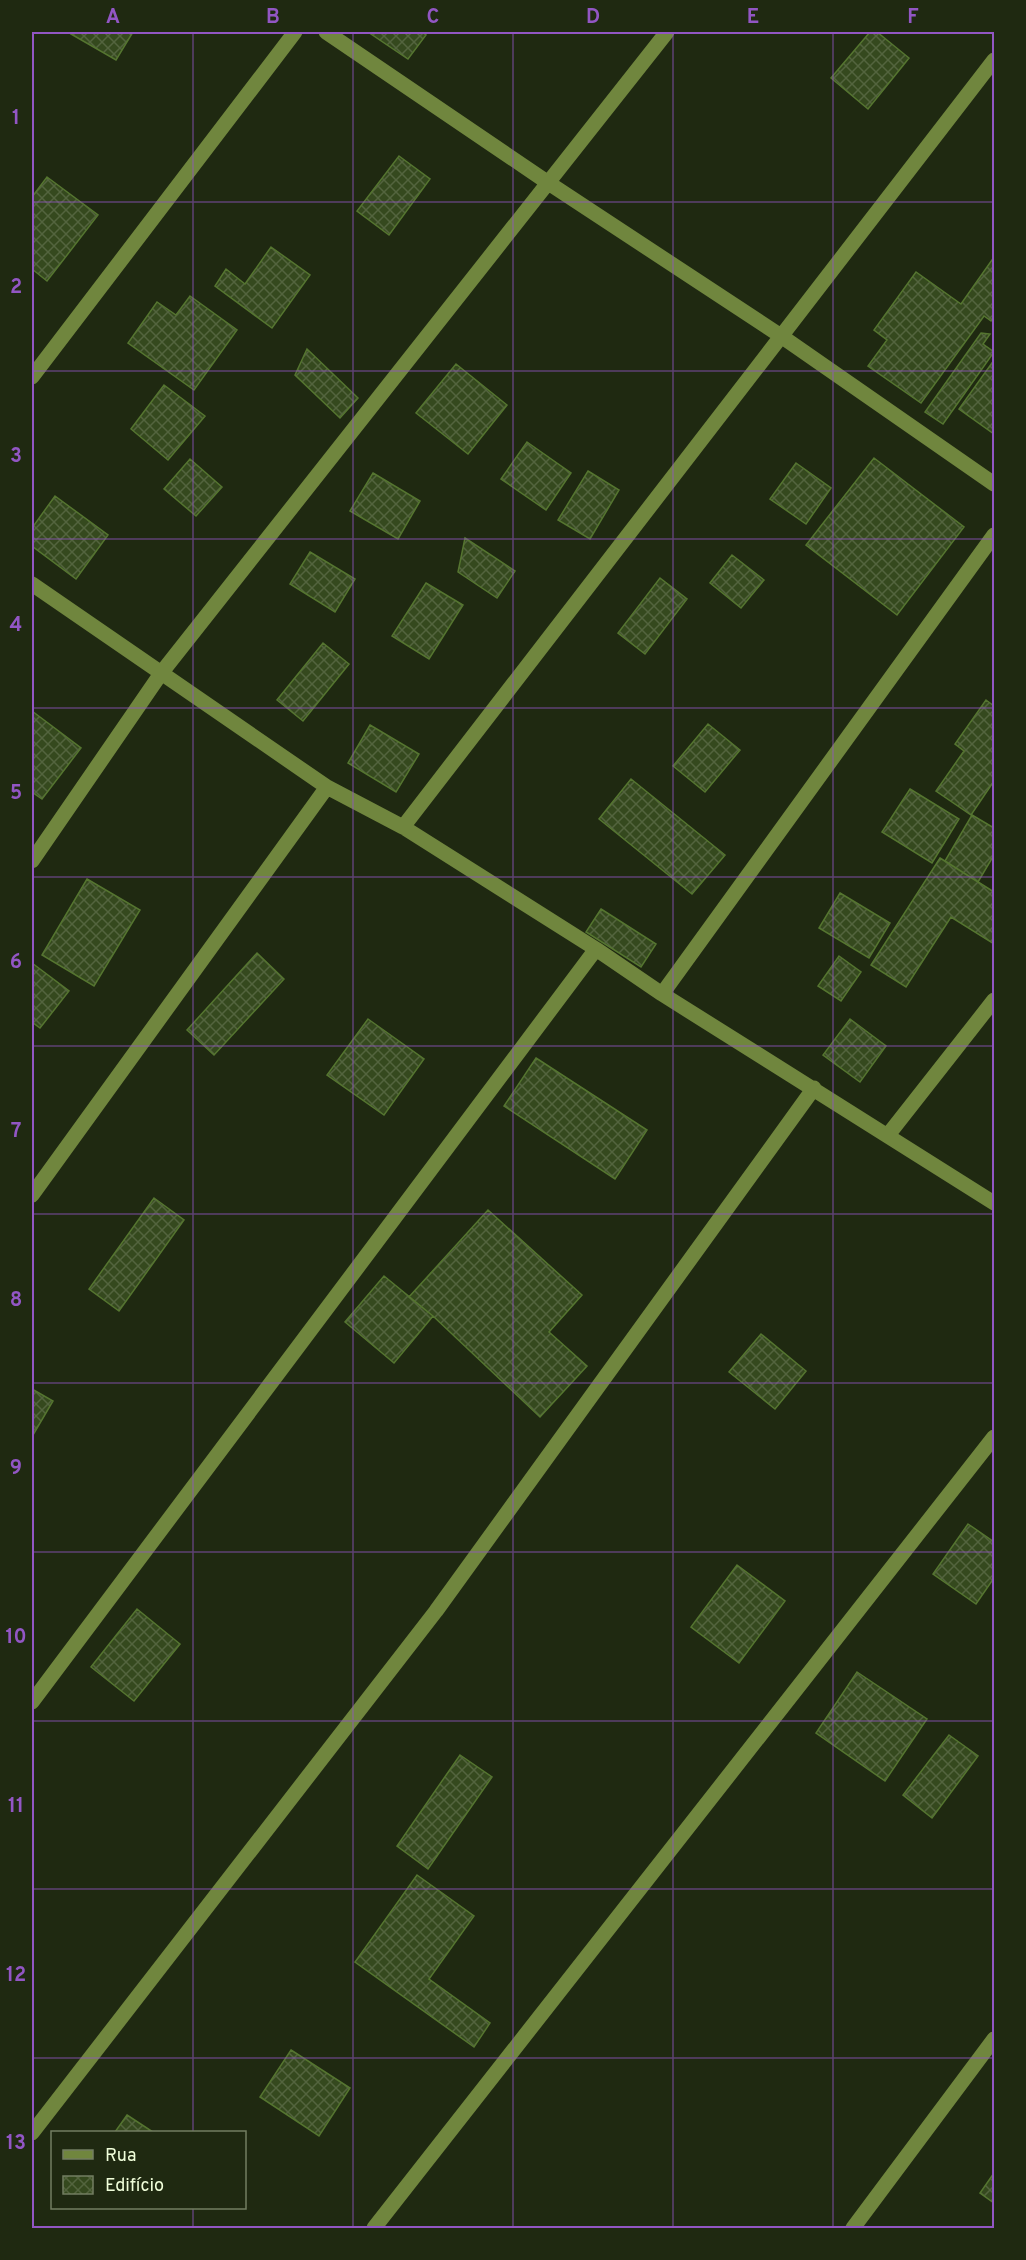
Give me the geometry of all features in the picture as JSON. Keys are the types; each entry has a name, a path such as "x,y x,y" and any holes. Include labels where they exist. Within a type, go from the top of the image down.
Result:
{"street":[{"path":"32,377 295,32"},
{"path":"326,32 547,182 781,336 994,484"},
{"path":"32,861 162,672 667,32"},
{"path":"403,828 994,60"},
{"path":"662,994 994,535"},
{"path":"32,584 327,787 403,828 994,1203"},
{"path":"32,1195 327,787"},
{"path":"32,1702 596,949"},
{"path":"888,1135 994,1000"},
{"path":"32,2133 436,1611 814,1088"},
{"path":"375,2229 994,1437"},
{"path":"853,2229 994,2039"}],"building":[{"path":"73,32 133,32 116,60 71,34"},
{"path":"368,32 422,32 426,35 408,59"},
{"path":"870,32 877,32 909,58 868,109 831,78"},
{"path":"399,156 430,179 389,235 357,211"},
{"path":"47,177 98,215 47,281 32,269 32,197"},
{"path":"271,247 310,275 272,328 215,286 226,269 245,284"},
{"path":"994,257 994,316 991,321 984,316 921,403 868,366 887,340 874,330 916,272 961,304"},
{"path":"190,296 237,330 194,390 128,343 157,302 176,315"},
{"path":"981,333 990,334 983,344 994,352 943,424 925,412"},
{"path":"307,349 358,398 340,418 295,375"},
{"path":"994,360 994,434 959,409"},
{"path":"456,364 507,405 468,454 416,413"},
{"path":"164,385 205,416 168,460 131,429"},
{"path":"527,442 571,473 546,510 501,479"},
{"path":"874,458 964,527 897,615 806,545"},
{"path":"190,459 222,487 196,516 164,489"},
{"path":"796,463 831,488 806,524 770,499"},
{"path":"588,471 619,490 590,539 558,520"},
{"path":"373,473 420,501 398,539 350,511"},
{"path":"55,496 108,535 76,579 32,546 32,528"},
{"path":"465,538 515,571 497,598 458,572"},
{"path":"310,552 355,579 335,612 290,584"},
{"path":"732,555 764,580 741,608 710,583"},
{"path":"660,578 687,599 645,654 618,633"},
{"path":"426,583 463,605 429,659 392,636"},
{"path":"323,643 349,664 303,721 277,700"},
{"path":"986,700 994,706 994,781 971,815 936,791 964,751 955,744"},
{"path":"32,711 81,748 42,799 32,792"},
{"path":"708,724 740,750 705,792 673,766"},
{"path":"370,725 419,754 396,792 348,763"},
{"path":"631,779 725,855 692,894 599,819"},
{"path":"910,789 959,819 932,863 882,832"},
{"path":"972,815 994,828 994,855 978,882 945,861"},
{"path":"940,858 994,892 994,944 951,917 906,987 871,965"},
{"path":"87,879 140,910 94,986 42,955"},
{"path":"840,893 890,923 869,958 819,928"},
{"path":"601,909 656,944 641,967 586,932"},
{"path":"257,953 284,979 214,1055 187,1030"},
{"path":"839,956 861,972 841,1001 818,986"},
{"path":"32,963 69,991 40,1028 32,1022"},
{"path":"368,1019 424,1059 384,1115 327,1075"},
{"path":"850,1019 886,1046 860,1082 823,1055"},
{"path":"536,1058 647,1130 615,1179 504,1106"},
{"path":"154,1198 184,1220 119,1311 89,1289"},
{"path":"488,1210 582,1295 549,1332 587,1366 540,1417 433,1316 409,1297"},
{"path":"384,1276 433,1316 394,1363 345,1322"},
{"path":"761,1334 806,1371 775,1409 729,1372"},
{"path":"32,1389 53,1401 33,1435 32,1434"},
{"path":"968,1524 994,1542 994,1578 976,1604 933,1574"},
{"path":"737,1565 785,1601 739,1663 691,1627"},
{"path":"137,1609 180,1644 134,1701 91,1667"},
{"path":"857,1672 927,1719 885,1781 816,1733"},
{"path":"949,1735 978,1756 932,1818 903,1795"},
{"path":"460,1755 492,1777 428,1869 397,1846"},
{"path":"417,1875 474,1916 429,1979 490,2023 474,2047 355,1962"},
{"path":"291,2050 350,2088 319,2136 260,2097"},
{"path":"127,2115 151,2131 116,2131"},
{"path":"994,2173 994,2203 980,2193"}]}
